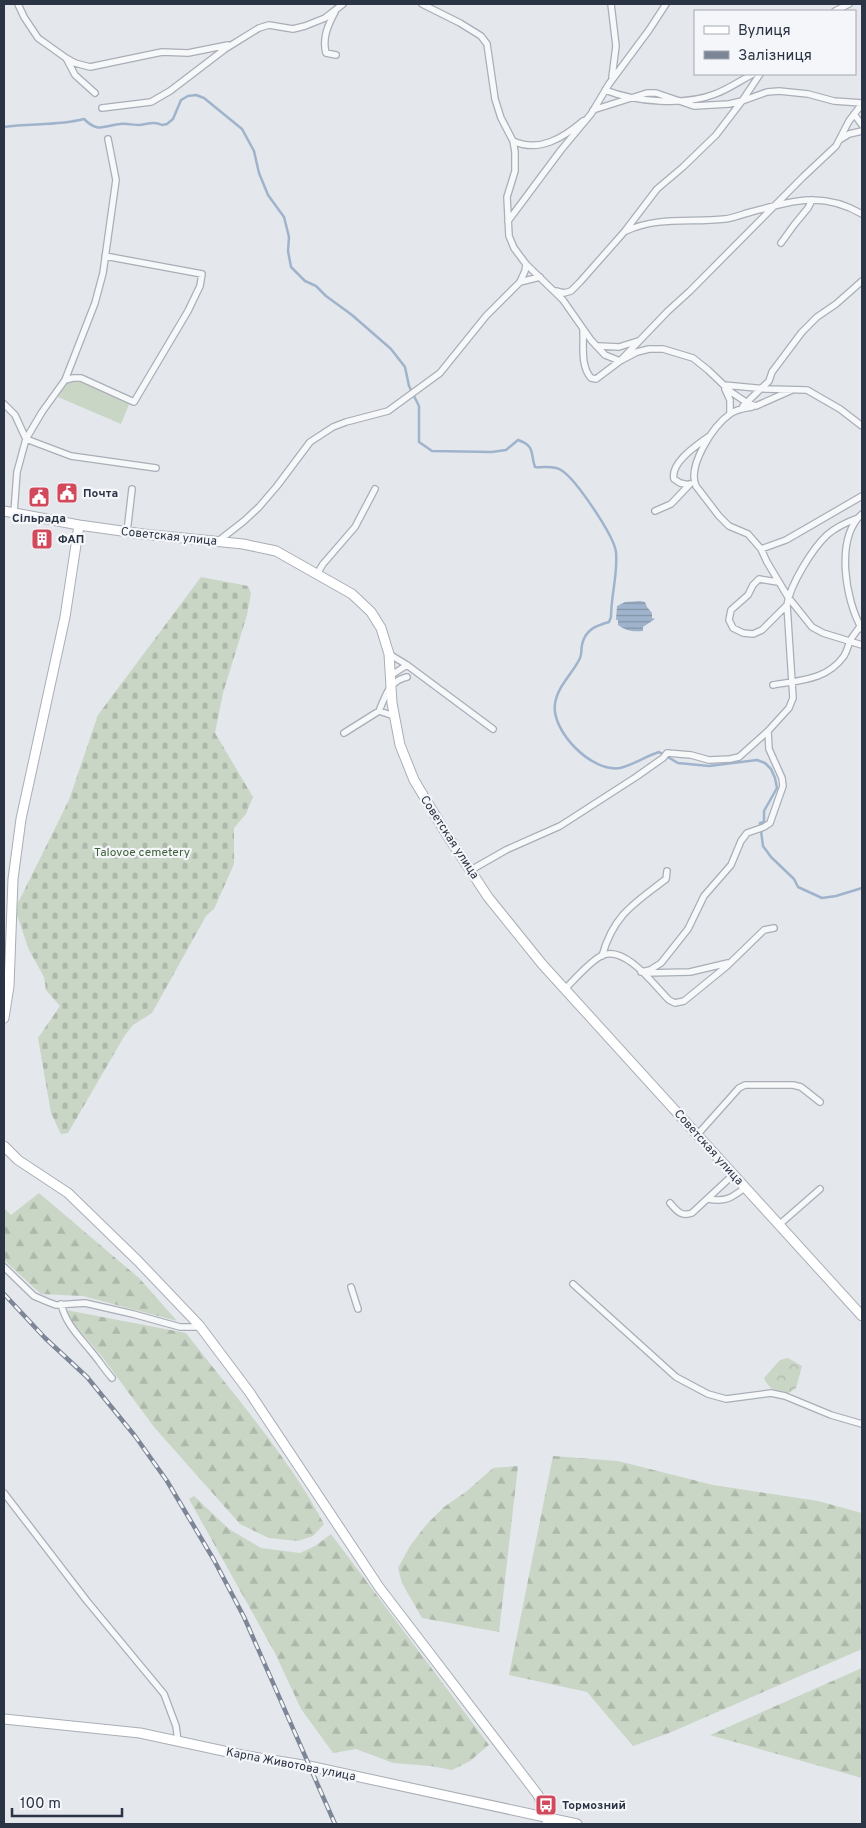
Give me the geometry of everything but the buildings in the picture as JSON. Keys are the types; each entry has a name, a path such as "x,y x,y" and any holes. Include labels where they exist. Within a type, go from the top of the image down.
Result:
{"main road":[{"name":"Советская улица","path":"4,511 127,532 242,544 276,551 352,594 371,612 381,628 388,654 394,716 400,745 414,780 488,897 542,964 566,988 862,1316"},
{"path":"4,1018 9,986 13,879 21,819 65,618 80,525"},
{"path":"4,1146 18,1160 68,1193 138,1261 201,1327 250,1393 379,1587 538,1794 547,1821"},
{"name":"Карпа Животова улица","path":"4,1718 140,1733 242,1755 309,1766 547,1821 577,1824"}],"street":[{"path":"18,4 38,38 75,63 90,66 162,52 188,52 231,45"},
{"path":"102,108 151,102 170,91 231,45 259,28 270,25 293,29 325,18 343,4"},
{"path":"611,4 616,46 612,79"},
{"path":"508,221 592,112 612,79 666,4"},
{"path":"837,10 849,4"},
{"path":"425,5 460,22 481,36 487,44 495,99 501,118 513,141 516,160 515,171 507,197 509,236 514,248 526,264 556,292 575,315 591,340 605,354 620,361"},
{"path":"336,10 328,26 324,47 326,53 336,54"},
{"path":"66,58 75,75 95,93"},
{"path":"605,90 630,99 678,101 702,98 715,94 751,75"},
{"path":"556,292 564,293 571,291 625,231 657,189 701,151 716,135 742,102 759,75"},
{"path":"678,101 694,106 715,106 742,102 767,92 791,91 834,101 862,104"},
{"path":"513,141 521,145 537,146 554,141 568,133 592,112 630,99"},
{"path":"583,329 584,366 591,378 596,379 620,361 803,177 830,153 862,104"},
{"path":"854,114 862,125"},
{"path":"840,139 849,134 862,131"},
{"path":"14,513 18,472 26,439 42,412 65,380 95,303 105,256 116,180 108,139"},
{"path":"782,243 812,200"},
{"path":"625,231 652,222 726,219 792,201 830,200 849,206 862,214"},
{"path":"65,380 80,378 134,402 188,311 200,286 202,274 105,256"},
{"path":"217,542 259,507 310,442 333,427 388,411 440,373 486,316 520,282 526,271 526,264"},
{"path":"520,282 540,278"},
{"path":"740,409 769,381 777,366 802,332 817,317 836,304 862,281"},
{"path":"598,346 619,347 638,341"},
{"path":"620,361 637,352 649,349 663,349 693,358 745,403 756,406"},
{"path":"724,385 762,389 807,390 862,426"},
{"path":"724,385 730,400 730,413"},
{"path":"691,483 680,483 674,479 672,473 682,459 711,434 730,413 756,406 792,390"},
{"path":"4,404 15,415 26,439 71,456 156,468"},
{"path":"655,511 671,504 691,483 700,455 711,434"},
{"path":"691,483 718,516 730,526 748,534 761,549 778,582 812,627 823,634 862,645"},
{"path":"127,532 132,489"},
{"path":"317,574 327,559 355,527 375,490"},
{"path":"761,549 786,540 862,496"},
{"path":"471,870 506,850 560,826 665,756 691,755 709,760 730,760 739,757 768,731 789,708 793,698 788,597 806,562 826,536 836,527 860,516"},
{"path":"773,685 793,683 819,676 837,664 846,654 850,642 862,626 849,594 846,578 848,538 852,525 860,516"},
{"path":"778,582 759,579 753,585 748,595 731,610 729,620 733,628 743,633 753,634 762,630 787,605"},
{"path":"388,654 407,665 493,729"},
{"path":"344,733 379,711 390,681 407,665"},
{"path":"390,681 408,677"},
{"path":"379,711 394,716"},
{"path":"642,972 655,967 688,929 704,896 732,865 741,841 747,834 770,823 774,816 784,786 769,749 768,731"},
{"path":"602,956 610,934 620,916 666,879 667,871"},
{"path":"566,988 602,956 613,953 625,957 669,1000 675,1003 684,1001 731,962 764,930 774,928"},
{"path":"642,972 690,972 731,962"},
{"path":"698,1134 739,1088 745,1085 793,1085 802,1087 820,1102"},
{"path":"670,1203 680,1214 686,1216 692,1214 734,1174"},
{"path":"708,1200 729,1200 746,1187"},
{"path":"780,1224 820,1189"},
{"path":"4,1267 40,1300 56,1305 85,1303 180,1327 201,1327"},
{"path":"573,1284 676,1377 708,1394 726,1399 771,1393 785,1396 831,1415 862,1424"},
{"path":"351,1287 358,1309"},
{"path":"61,1304 71,1328 92,1351 112,1378"},
{"path":"4,1493 87,1601 164,1694 176,1726 178,1742"}],"green space":[{"path":"80,380 130,402 121,424 58,397 67,382"},
{"name":"Talovoe cemetery","path":"201,577 248,586 251,593 247,615 223,693 215,733 253,797 246,814 234,828 234,864 214,909 206,916 152,1013 133,1025 125,1035 68,1133 61,1134 51,1113 38,1038 60,1006 46,990 44,977 29,950 15,909 69,800 98,715"},
{"path":"39,1193 139,1278 177,1321 83,1296 41,1294 4,1260 4,1208 11,1215"},
{"path":"66,1310 186,1333 277,1450 310,1499 324,1524 313,1536 298,1541 269,1538 240,1524 154,1427 100,1354 72,1322"},
{"path":"788,1358 802,1366 796,1388 789,1393 774,1389 768,1385 764,1378 780,1360"},
{"path":"553,1456 618,1461 713,1485 818,1501 862,1513 862,1649 669,1733 633,1746 587,1692 509,1675"},
{"path":"518,1466 499,1632 422,1618 402,1583 398,1568 410,1546 426,1525 444,1507 467,1491 493,1468"},
{"path":"194,1496 229,1529 261,1548 300,1553 315,1546 331,1534 489,1745 470,1761 452,1770 393,1763 356,1749 333,1753 301,1709 275,1653 189,1499"},
{"path":"862,1668 862,1778 710,1735"}],"water":[{"path":"625,602 645,602 652,613 652,618 655,619 643,627 643,631 630,631 618,625 618,620 616,620 617,606"}],"waterway":[{"path":"4,127 64,123 84,119 97,127 154,123 162,125 167,124 173,119 181,100 188,96 196,95 204,98 242,129 254,151 259,173 268,195 284,217 289,237 288,251 291,267 305,281 316,286 391,349 405,367 409,386 419,406 419,442 432,451 492,452 506,450 518,440 524,442 530,448 535,467 555,468 568,475 602,521 609,534 616,552 611,617 609,622 595,627 588,632 583,640 580,658 556,698 555,715 566,737 586,757 597,764 609,768 625,767 659,752 678,763 709,766 757,760 765,763 771,769 777,788 764,811 764,822 760,823 763,846 771,857 794,879 798,887 822,898 862,888"}],"railway":[{"path":"4,1294 45,1338 87,1377 135,1436 167,1481 214,1560 244,1617 335,1824"}],"place":[{"name":"Почта","path":"67,493"},
{"name":"Сільрада","path":"39,497"},
{"name":"ФАП","path":"42,539"},
{"name":"Тормозний","path":"546,1805"}]}
